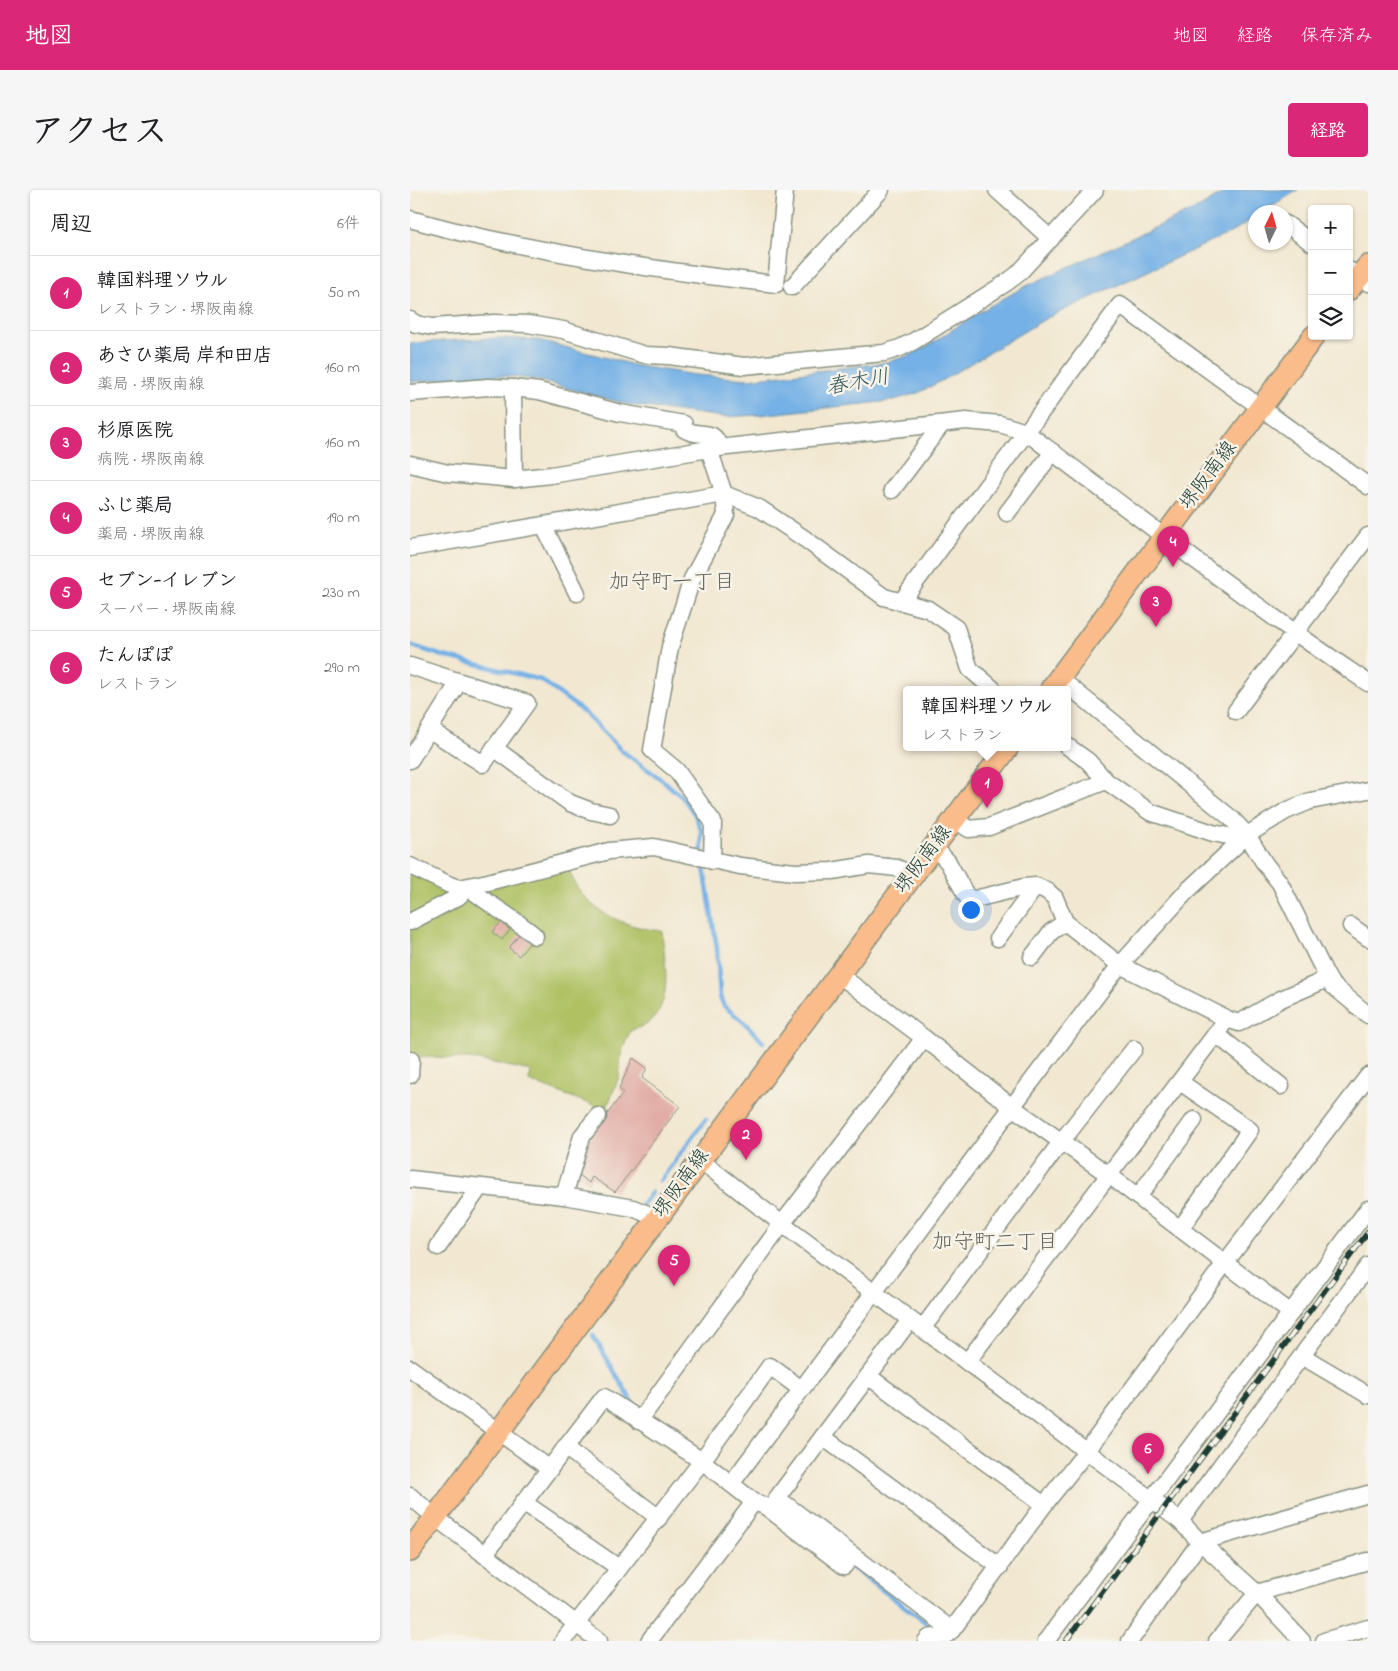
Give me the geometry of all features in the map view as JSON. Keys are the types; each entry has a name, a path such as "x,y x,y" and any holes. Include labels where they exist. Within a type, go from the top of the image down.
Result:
{"main road":[{"name":"堺阪南線","path":"1055,683 1311,340"},
{"name":"堺阪南線","path":"410,1551 1005,751"}],"street":[{"path":"410,219 483,238 619,263 724,279 776,284 785,190"},
{"path":"792,287 881,190"},
{"path":"997,190 1051,239"},
{"path":"410,320 416,324 432,327 494,323 528,324 563,330 644,355 668,356 744,366 884,353 914,341 1018,274 1095,190"},
{"path":"1293,229 1308,240"},
{"path":"901,602 1120,305 1368,486"},
{"path":"410,393 489,387 539,391 620,413 684,424 684,429 689,432 714,435 717,439 714,448 724,494 726,515 692,579 670,647 652,750 676,770 713,822 712,861"},
{"path":"513,388 514,479"},
{"path":"410,464 448,473 514,479 551,475 714,448 966,421 1000,424 1026,432 1294,633 1368,683"},
{"path":"892,490 942,424"},
{"path":"1007,513 1053,452"},
{"path":"410,548 724,494 759,508 884,597 928,609 956,628 970,669 990,686"},
{"path":"543,525 577,593"},
{"path":"1236,710 1368,536"},
{"path":"412,670 527,703 483,764 430,730"},
{"path":"410,760 459,682"},
{"path":"1071,695 1232,819 1280,883 1332,985 1367,1012"},
{"path":"494,748 570,803 591,811 610,815"},
{"path":"1071,749 1088,761 1106,781 1150,812 1213,833 1245,837"},
{"path":"955,820 969,829 989,827 1106,781"},
{"path":"731,1484 873,1292 1120,966 1186,892 1245,837 1286,811 1310,802 1368,790"},
{"path":"410,866 459,888 609,851 654,847 740,866 795,872 832,871 869,865 897,868 913,875"},
{"path":"934,847 948,862 967,897 974,899 1036,886 1047,891 1055,898 1065,922 1120,966 1227,1019 1239,1023 1281,999 1318,983 1327,977"},
{"path":"998,938 1036,886"},
{"path":"410,922 458,897 468,887"},
{"path":"468,887 535,936"},
{"path":"1039,954 1050,932 1065,922"},
{"path":"1351,926 1368,938"},
{"path":"838,974 1012,1107 1138,1197 1291,1313"},
{"path":"967,1362 1227,1019"},
{"path":"1216,1034 1281,1086"},
{"path":"639,1421 782,1224 924,1038"},
{"path":"952,1630 777,1498 868,1376 916,1324 1134,1049"},
{"path":"926,1641 929,1638 946,1635 952,1630 1225,1263 1368,1076"},
{"path":"1180,1082 1250,1130 1180,1229"},
{"path":"564,1196 582,1136 598,1116"},
{"path":"1138,1197 1194,1120"},
{"path":"700,1160 782,1224 1180,1522 1257,1594 1302,1641"},
{"path":"410,1179 564,1196 633,1208 657,1218"},
{"path":"445,1243 480,1187"},
{"path":"1046,1641 1368,1210"},
{"path":"1180,1522 1368,1266"},
{"path":"1302,1356 1368,1395"},
{"path":"563,1641 702,1461 770,1366 801,1389"},
{"path":"410,1368 550,1469"},
{"path":"868,1376 1044,1505"},
{"path":"484,1555 604,1397 702,1461 754,1502 765,1506 844,1566 852,1555"},
{"path":"823,1437 1000,1567"},
{"path":"565,1447 658,1518"},
{"path":"1130,1641 1200,1542 1368,1494"},
{"path":"410,1496 484,1555 600,1641"},
{"path":"523,1502 619,1568"},
{"path":"649,1641 754,1502"},
{"path":"1218,1641 1257,1594 1368,1561"},
{"path":"1324,1641 1368,1628"}],"green space":[{"path":"568,865 573,880 581,893 603,913 631,925 662,931 666,978 663,1001 651,1021 644,1026 630,1031 621,1054 619,1077 606,1110 529,1081 531,1071 479,1060 437,1057 410,1058 410,873 454,891"}],"water":[{"name":"春木川","path":"1228,190 1298,190 1274,205 1248,205 1248,222 1232,232 1045,319 941,381 918,393 891,401 724,417 630,405 537,380 509,376 481,376 410,382 410,343 497,338 538,340 638,366 696,375 749,379 883,363 908,356 929,345 976,314 1022,288 1198,208"}],"building":[{"path":"501,922 510,930 502,940 492,932"},
{"path":"522,930 533,939 519,956 509,948"},
{"path":"633,1058 647,1068 642,1078 680,1106 615,1192 592,1177 589,1183 577,1173 587,1141 623,1093 619,1088"}],"waterway":[{"path":"410,645 440,655 541,680 584,712 622,751 665,782 683,798 695,815 701,830 702,853"},
{"path":"704,868 717,948 720,997 724,1006 746,1024 763,1042"},
{"path":"660,1181 706,1119"},
{"path":"642,1205 652,1192"},
{"path":"593,1335 634,1405 640,1410"},
{"path":"648,1415 660,1425"},
{"path":"849,1565 933,1628"}],"railway":[{"path":"1066,1641 1368,1232"}],"place":[{"name":"ふじ薬局","path":"1173,567"},
{"name":"杉原医院","path":"1156,627"},
{"name":"韓国料理ソウル","path":"987,808"},
{"name":"あさひ薬局 岸和田店","path":"746,1160"},
{"name":"セブン-イレブン","path":"674,1286"},
{"name":"たんぽぽ","path":"1148,1474"}],"district":[{"name":"加守町一丁目","path":"672,583"},
{"name":"加守町二丁目","path":"995,1243"}]}
